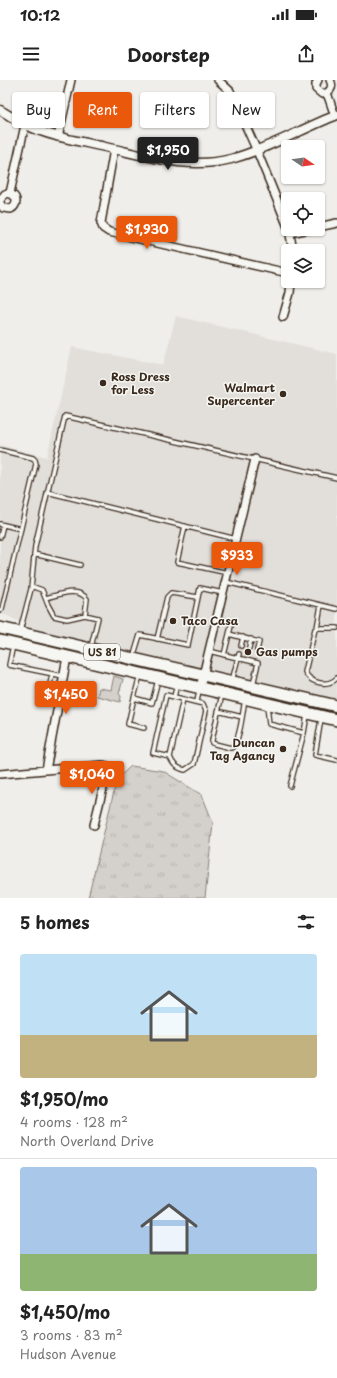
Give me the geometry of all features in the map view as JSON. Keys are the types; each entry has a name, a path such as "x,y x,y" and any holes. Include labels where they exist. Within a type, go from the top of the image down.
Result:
{"main road":[{"name":"US 81","path":"0,628 337,706"},
{"name":"US 81","path":"0,641 337,720"},
{"path":"322,716 331,712 337,712"}],"street":[{"path":"58,137 71,80"},
{"path":"218,80 230,91 257,151 281,210"},
{"path":"318,80 316,86 318,91 322,94 327,93 332,86 330,80"},
{"path":"33,128 58,137 159,160 182,163 209,163 230,159 257,151 336,115 327,93"},
{"path":"0,110 12,117"},
{"path":"10,193 24,128"},
{"path":"114,149 101,223 103,228 109,232 281,271"},
{"path":"0,200 5,194 10,193"},
{"path":"0,203 5,209 11,210 15,206 16,198 10,193"},
{"path":"325,226 337,223"},
{"path":"283,317 291,288"},
{"path":"200,688 255,459"},
{"path":"46,770 67,657"},
{"path":"0,774 107,766 107,772 94,826"}],"lane":[{"path":"20,632 32,586 35,546 66,416 337,478"},
{"path":"0,450 36,460 2,609 0,611"},
{"path":"47,492 236,539"},
{"path":"0,537 1,524 21,529"},
{"path":"185,526 177,562 228,573"},
{"path":"34,554 80,565"},
{"path":"226,582 337,609"},
{"path":"32,586 42,590 54,616 67,619 85,615 98,618 91,649"},
{"path":"133,659 140,635 188,645 200,588 223,593"},
{"path":"46,598 72,591 82,595 87,599 85,615"},
{"path":"157,639 168,597 171,593 198,597"},
{"path":"321,605 317,628 315,629 305,672 308,677 322,683 328,683 337,678"},
{"path":"217,619 232,622 224,655"},
{"path":"317,628 337,628"},
{"path":"229,634 259,642 258,650"},
{"path":"241,646 242,637"},
{"path":"249,648 251,639"},
{"path":"13,644 9,665 63,676"},
{"path":"209,651 255,660 258,663 252,686"},
{"path":"232,682 238,656"},
{"path":"52,674 48,694 60,696"},
{"path":"140,674 128,724 144,728"},
{"path":"134,698 152,703 158,678"},
{"path":"174,697 177,683"},
{"path":"197,702 200,688"},
{"path":"222,693 212,742 234,748 238,738 246,698"},
{"path":"170,757 153,753 166,695 197,702 203,704 206,712 194,764 185,770 178,768 172,764 170,757 183,699"},
{"path":"267,703 269,724 304,733"},
{"path":"218,712 242,717"},
{"path":"290,786 308,713"},
{"path":"322,716 315,755 337,760"}],"shaded area":[{"path":"176,316 337,354 337,699 33,629 8,616 0,614 0,445 47,457 72,347 163,365"}],"green space":[{"path":"114,676 123,679 119,694 121,696 120,702 97,696 99,688 111,690"},
{"path":"131,766 163,771 202,795 213,823 205,898 88,898 117,779"}],"place":[{"name":"Ross Dress for Less","path":"103,383"},
{"name":"Walmart Supercenter","path":"283,394"},
{"name":"Taco Casa","path":"173,621"},
{"name":"Gas pumps","path":"248,652"},
{"name":"Duncan Tag Agancy","path":"283,749"}]}
